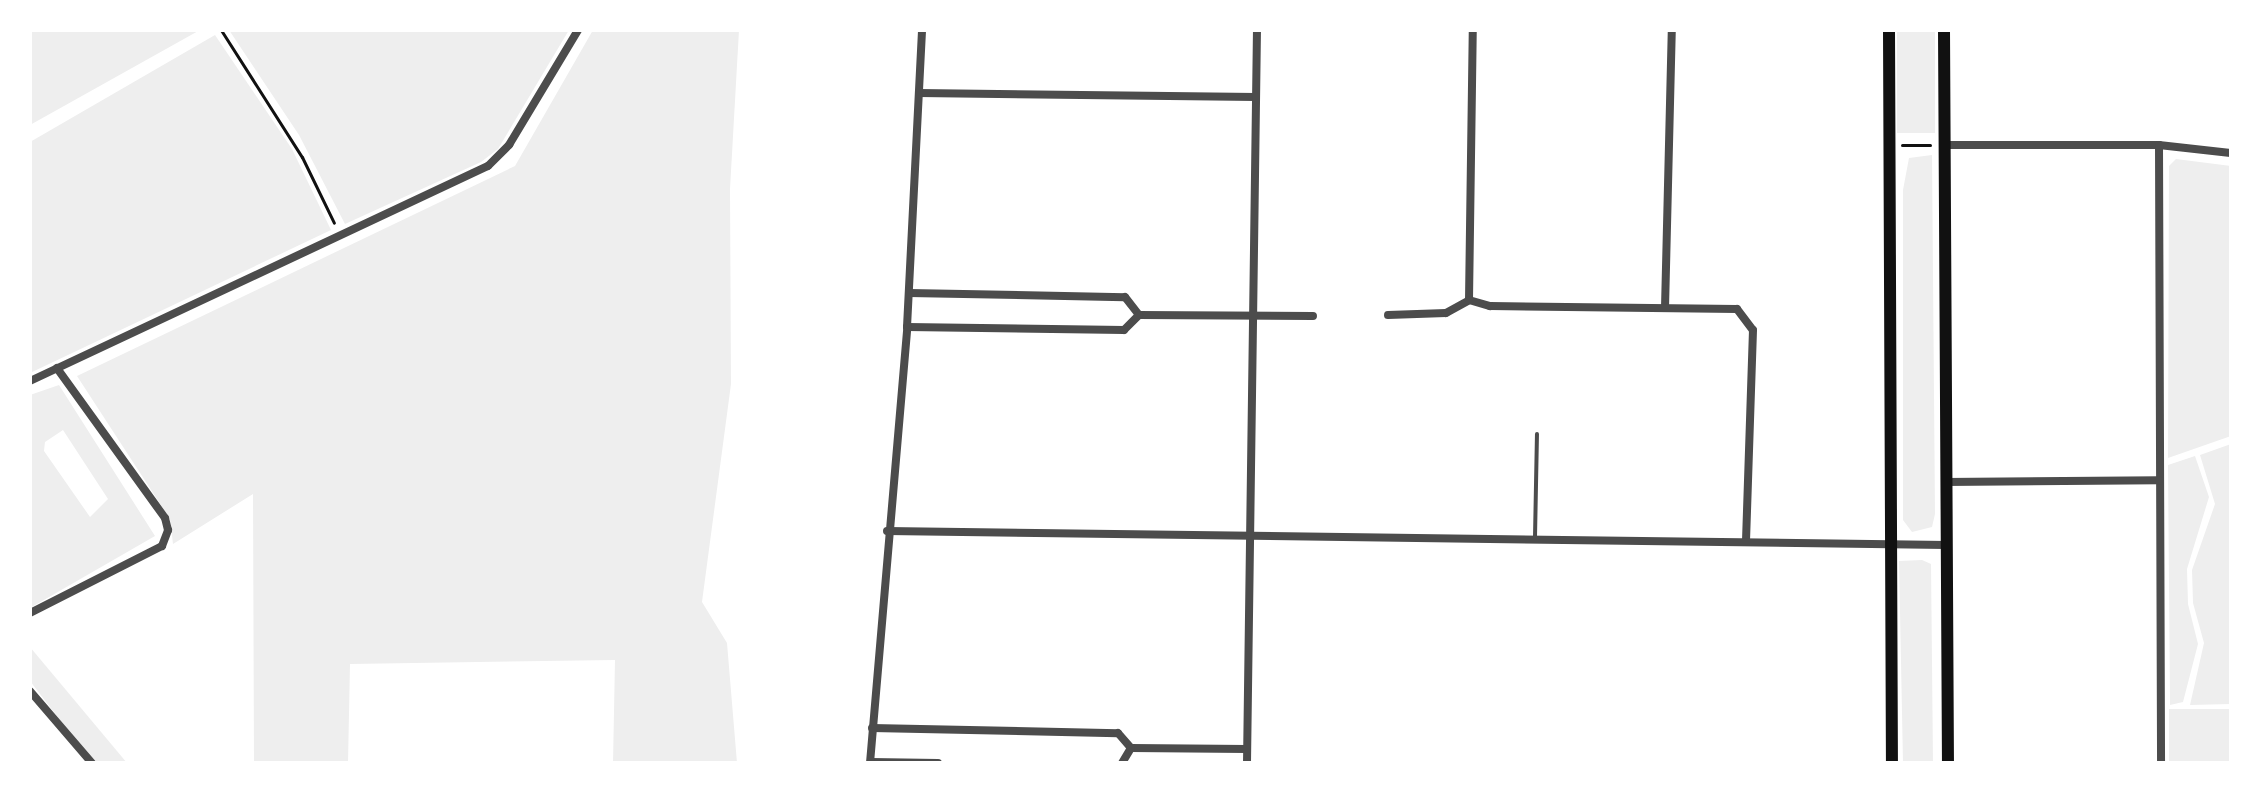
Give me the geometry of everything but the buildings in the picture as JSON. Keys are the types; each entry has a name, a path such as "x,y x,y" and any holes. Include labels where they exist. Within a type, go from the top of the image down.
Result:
{"main road":[{"path":"1889,30 1892,763"},
{"path":"1944,30 1948,763"}],"street":[{"path":"30,381 488,166 509,145 578,30"},
{"path":"922,30 907,327 887,531 870,762 938,763"},
{"path":"1247,763 1257,30"},
{"path":"1469,300 1473,30"},
{"path":"1665,308 1672,30"},
{"path":"919,93 1256,97"},
{"path":"1944,145 2159,145 2231,153"},
{"path":"2159,145 2161,763"},
{"path":"909,293 1125,297 1139,315"},
{"path":"1388,315 1446,313 1469,300 1490,306 1737,309 1753,330 1746,539"},
{"path":"907,327 1124,330 1139,315 1313,316"},
{"path":"30,613 162,546 168,530 165,518 57,368"},
{"path":"1945,482 2159,480"},
{"path":"887,531 1535,540 1746,539 1946,545"},
{"path":"30,691 92,763"},
{"path":"872,728 1118,733 1131,748 1247,749"},
{"path":"1122,763 1131,748"}],"lane":[{"path":"1535,540 1537,434"}],"path":[{"path":"221,30 302,157 338,235"},
{"path":"1890,145 1944,145"}],"shaded area":[{"path":"30,30 200,30 30,125"},
{"path":"229,30 569,30 498,149 481,162 345,224 299,135"},
{"path":"593,30 739,30 730,189 731,384 702,602 727,643 737,763 613,763 615,660 350,664 348,763 254,763 253,494 173,544 170,519 77,376 515,166"},
{"path":"1897,30 1935,30 1935,133 1897,133"},
{"path":"215,35 292,149 331,230 30,373 30,142"},
{"path":"1932,155 1935,514 1932,527 1912,532 1903,520 1903,190 1909,158"},
{"path":"2176,159 2231,166 2231,436 2168,458 2169,166"},
{"path":"59,385 155,536 30,608 30,395","holes":["63,430 108,499 90,517 44,451 45,442"]},
{"path":"2231,444 2231,704 2190,705 2204,643 2193,603 2192,570 2215,504 2200,455"},
{"path":"2195,456 2209,497 2187,569 2188,604 2198,644 2183,702 2170,705 2168,465"},
{"path":"1922,560 1931,564 1933,763 1903,763 1899,561"},
{"path":"30,647 127,763 93,763 30,681"},
{"path":"2169,709 2231,709 2231,763 2169,763"}]}
